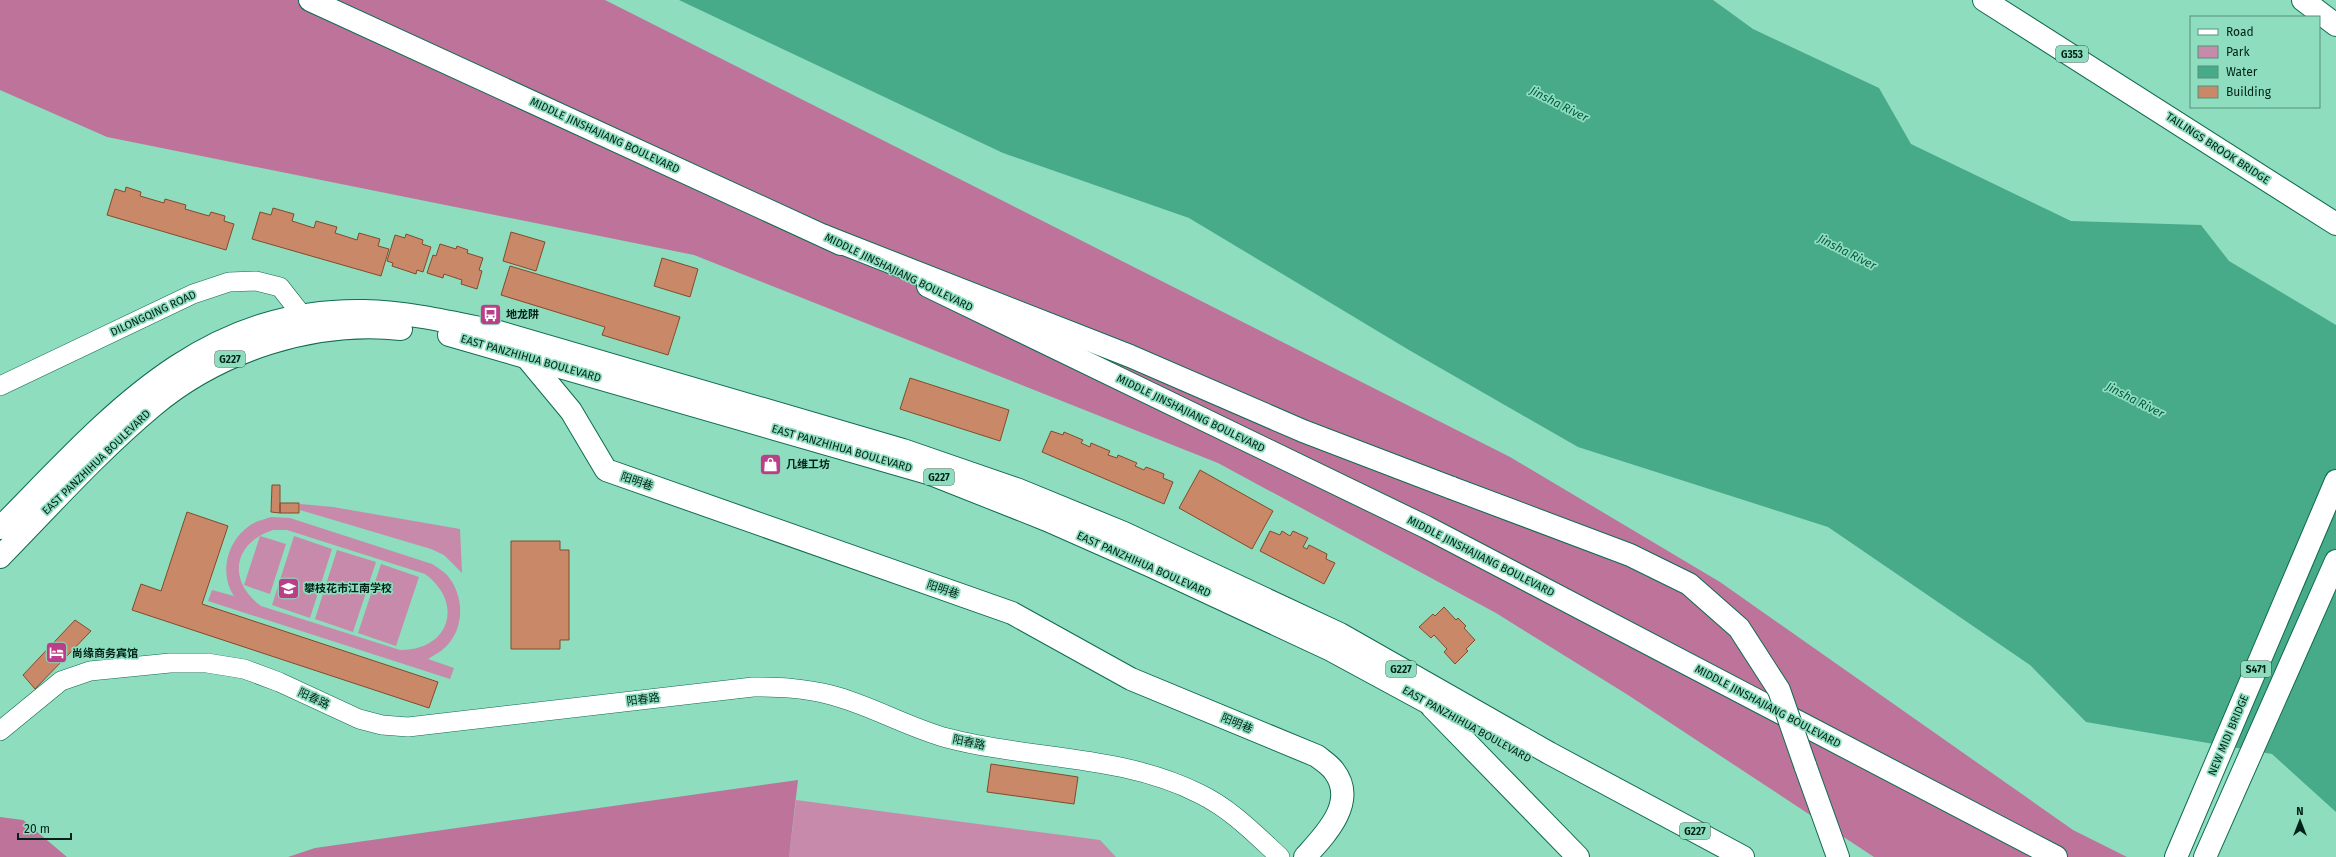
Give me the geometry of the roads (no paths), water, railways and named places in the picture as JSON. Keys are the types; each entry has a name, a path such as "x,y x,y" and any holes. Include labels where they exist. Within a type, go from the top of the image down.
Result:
{"main road":[{"name":"MIDDLE JINSHAJIANG BOULEVARD","path":"310,0 824,236 934,284 1426,527 2056,857"},
{"name":"TAILINGS BROOK BRIDGE","path":"1984,0 2336,224"},
{"path":"2304,0 2336,25"},
{"path":"934,284 1130,356 1303,431 1630,555 1689,584 1739,628 1779,690 1838,857"},
{"name":"EAST PANZHIHUA BOULEVARD","path":"0,528 94,433 141,390 192,356 244,331 302,315 364,311 430,318 499,332 902,450 1019,490 1124,533 1340,634 1549,753 1743,857"},
{"name":"EAST PANZHIHUA BOULEVARD","path":"0,557 107,448 154,405 204,372 256,347 315,331 377,327 443,334 527,356 931,474 1047,520 1331,650 1712,857"},
{"name":"阳明巷","path":"499,332 527,356 571,411 606,470 1012,613 1131,679 1317,756 1334,771 1343,791 1339,814 1326,834 1305,857"},
{"name":"NEW MIDI BRIDGE","path":"2176,857 2336,481"},
{"name":"S471","path":"2205,857 2336,561"},
{"path":"1427,702 1578,857"}],"street":[{"name":"DILONGQING ROAD","path":"0,386 193,294 229,282 256,281 280,288 302,315"},
{"name":"阳春路","path":"0,731 61,681 90,671 170,663 207,663 244,669 278,682 359,719 382,726 408,727 753,687 792,686 832,695 934,734 971,744 1092,762 1162,779 1200,794 1240,819 1280,857"}],"water":[{"name":"Jinsha River","path":"679,0 1713,0 1753,29 1879,88 1911,144 2071,221 2201,225 2229,261 2336,325 2336,812 2272,754 2086,722 2030,665 1828,527 1578,447 1409,350 1189,218 1003,153"}],"place":[{"name":"地龙阱","path":"490,314"},
{"name":"几维工坊","path":"771,464"},
{"name":"攀枝花市江南学校","path":"289,588"},
{"name":"尚缘商务宾馆","path":"57,653"}]}
